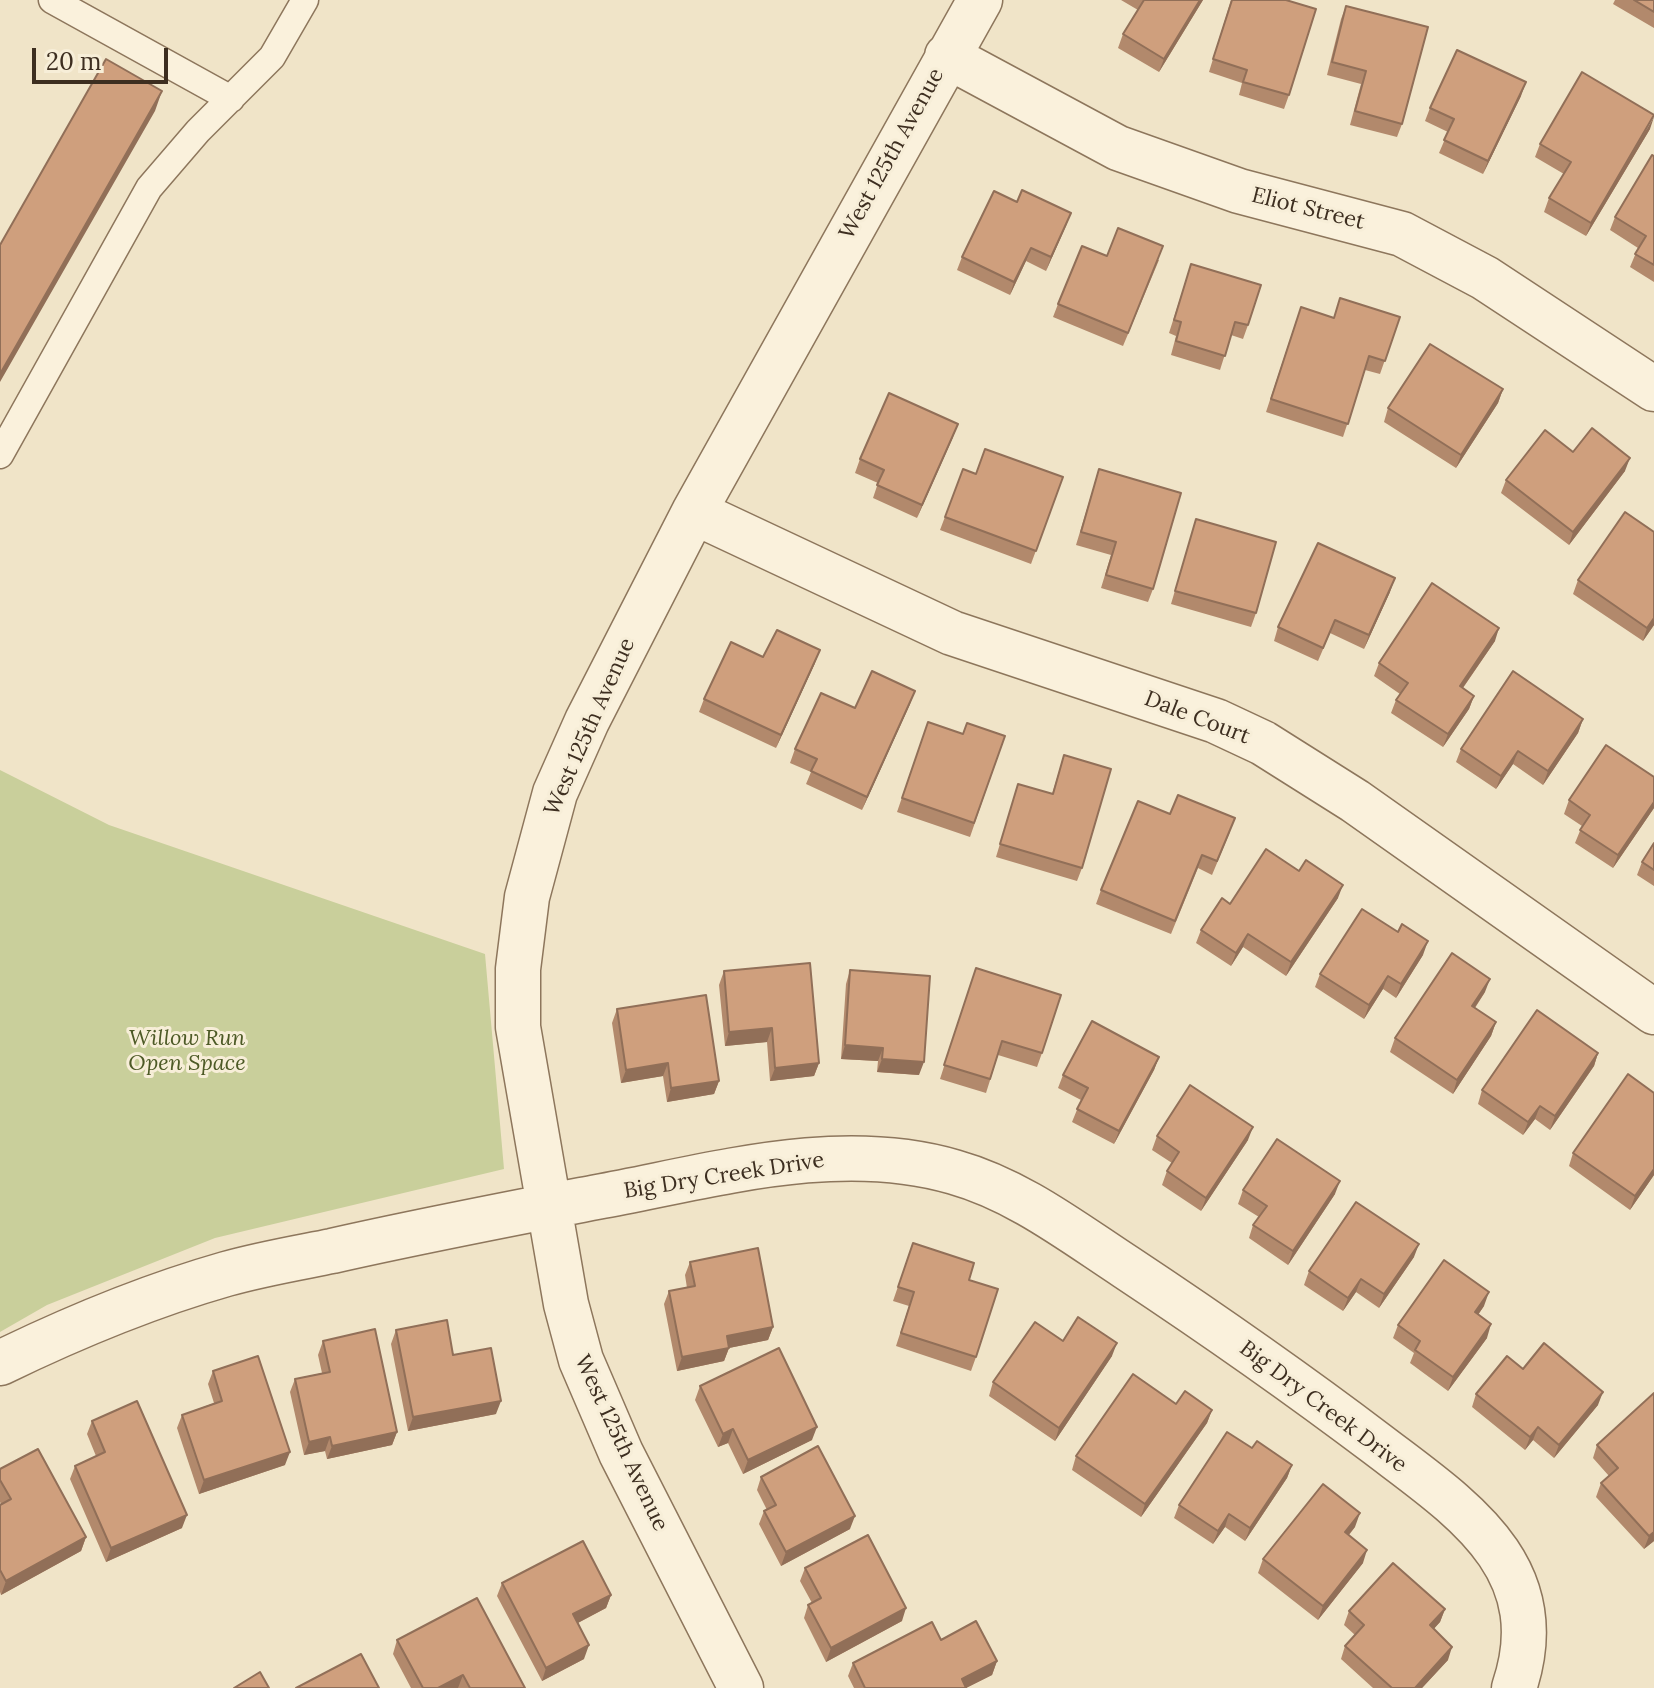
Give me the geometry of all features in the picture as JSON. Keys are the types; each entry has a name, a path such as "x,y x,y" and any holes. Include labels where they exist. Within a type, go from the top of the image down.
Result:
{"street":[{"name":"West 125th Avenue","path":"737,1687 621,1453 581,1360 566,1304 518,1027 518,969 533,863 555,793 587,721 694,512 980,0"},
{"name":"Eliot Street","path":"947,56 1118,148 1239,191 1402,234 1485,278 1654,389"},
{"name":"Dale Court","path":"694,512 952,633 1216,721 1263,743 1355,801 1654,1012"},
{"name":"Big Dry Creek Drive","path":"0,1363 69,1329 226,1274 549,1206 742,1170 844,1157 952,1171 1004,1190 1029,1203 1180,1303 1386,1451 1488,1536 1511,1572 1524,1627 1522,1663 1514,1688"}],"lane":[{"path":"52,0 231,99"},
{"path":"0,455 149,188 272,57 305,0"}],"green space":[{"name":"Willow Run Open Space","path":"0,770 109,825 485,954 504,1169 215,1238 47,1305 0,1332"}],"building":[{"path":"1144,0 1200,0 1164,59 1123,34"},
{"path":"1232,0 1286,0 1316,9 1289,95 1243,82 1247,70 1213,59"},
{"path":"1634,0 1654,0 1654,12"},
{"path":"1346,6 1428,27 1402,124 1355,111 1366,71 1332,62"},
{"path":"1457,50 1526,82 1488,161 1444,140 1454,119 1430,108"},
{"path":"106,59 162,91 0,374 0,245"},
{"path":"1582,72 1654,115 1591,223 1549,198 1571,162 1540,144"},
{"path":"1652,155 1654,265 1635,254 1646,236 1615,217"},
{"path":"1022,190 1071,213 1051,257 1031,248 1014,282 962,257 994,191 1017,202"},
{"path":"1118,228 1163,246 1128,333 1058,304 1082,246 1107,256"},
{"path":"1191,264 1261,285 1248,325 1235,322 1225,356 1176,341 1181,322 1174,320"},
{"path":"1340,298 1400,317 1385,361 1369,356 1348,424 1271,399 1301,307 1334,318"},
{"path":"1430,344 1503,389 1461,455 1388,408"},
{"path":"889,393 958,424 922,505 877,485 884,470 860,459"},
{"path":"1592,428 1630,458 1573,532 1506,480 1545,430 1573,452"},
{"path":"985,449 1063,477 1036,551 945,517 963,469 976,474"},
{"path":"1099,469 1181,493 1153,589 1106,575 1116,542 1081,532"},
{"path":"1625,512 1654,532 1654,618 1647,628 1578,580"},
{"path":"1196,519 1276,542 1256,613 1175,591"},
{"path":"1318,543 1395,578 1369,635 1335,620 1323,648 1278,627"},
{"path":"1432,583 1499,628 1460,686 1474,696 1448,734 1396,700 1408,683 1379,663"},
{"path":"777,630 820,650 781,735 704,699 731,642 763,657"},
{"path":"872,671 915,691 867,797 811,771 817,759 795,749 821,693 855,708"},
{"path":"1513,671 1583,719 1548,771 1518,751 1501,776 1461,749"},
{"path":"928,722 963,734 967,723 1005,736 974,823 902,798"},
{"path":"1606,745 1654,777 1654,802 1618,855 1580,830 1590,815 1569,800"},
{"path":"1064,755 1111,769 1082,868 1000,844 1018,784 1053,794"},
{"path":"1178,795 1235,818 1217,861 1202,855 1175,921 1101,890 1138,801 1170,814"},
{"path":"1654,843 1654,870 1642,862"},
{"path":"1266,849 1299,871 1306,860 1343,885 1291,962 1248,934 1236,953 1201,930 1222,898 1230,904"},
{"path":"1362,909 1398,932 1402,924 1428,941 1401,984 1388,976 1369,1005 1320,974"},
{"path":"1452,953 1490,979 1472,1006 1496,1022 1457,1080 1395,1038"},
{"path":"810,963 819,1063 775,1068 772,1028 729,1032 724,971"},
{"path":"976,968 1061,995 1042,1053 1002,1041 990,1079 944,1065"},
{"path":"850,970 930,976 924,1062 882,1059 883,1048 845,1045"},
{"path":"706,995 719,1081 671,1088 668,1063 626,1070 617,1009"},
{"path":"1537,1010 1598,1053 1555,1116 1540,1106 1528,1122 1482,1090"},
{"path":"1092,1021 1159,1057 1119,1131 1077,1109 1088,1088 1063,1075"},
{"path":"1628,1074 1654,1093 1654,1169 1635,1196 1573,1153"},
{"path":"1190,1085 1253,1127 1206,1198 1167,1171 1179,1152 1157,1136"},
{"path":"1277,1139 1340,1181 1293,1251 1253,1225 1267,1206 1243,1190"},
{"path":"1356,1202 1419,1244 1384,1294 1361,1279 1348,1298 1309,1271"},
{"path":"913,1243 974,1263 969,1280 998,1289 976,1357 901,1333 914,1292 898,1287"},
{"path":"758,1248 773,1327 727,1336 729,1348 682,1357 669,1291 695,1286 690,1262"},
{"path":"1444,1260 1489,1292 1475,1312 1491,1324 1453,1377 1415,1350 1420,1341 1398,1325"},
{"path":"1078,1317 1117,1343 1059,1428 993,1382 1035,1322 1063,1341"},
{"path":"447,1320 453,1355 491,1348 501,1401 413,1417 396,1330"},
{"path":"375,1329 397,1432 332,1446 330,1437 309,1442 295,1379 330,1372 323,1341"},
{"path":"1544,1343 1603,1392 1559,1445 1538,1427 1530,1437 1476,1394 1507,1356 1523,1369"},
{"path":"779,1348 817,1427 748,1460 733,1429 723,1434 700,1386"},
{"path":"258,1356 290,1452 204,1480 182,1415 222,1401 213,1371"},
{"path":"1133,1374 1176,1404 1185,1391 1212,1410 1145,1504 1076,1456"},
{"path":"1654,1393 1654,1532 1649,1536 1601,1483 1618,1468 1597,1445"},
{"path":"137,1401 187,1515 111,1548 75,1466 105,1452 92,1421"},
{"path":"1227,1432 1252,1448 1257,1441 1292,1465 1250,1528 1229,1514 1218,1531 1179,1505"},
{"path":"818,1446 855,1516 786,1552 764,1511 776,1505 761,1477"},
{"path":"38,1449 86,1537 6,1581 0,1570 0,1505 11,1499 0,1480 0,1469"},
{"path":"1323,1484 1360,1513 1345,1532 1367,1550 1323,1606 1263,1559"},
{"path":"868,1535 906,1608 831,1648 808,1605 821,1598 805,1568"},
{"path":"583,1541 611,1595 573,1614 589,1645 546,1668 502,1583"},
{"path":"1393,1563 1445,1609 1430,1625 1452,1647 1415,1688 1392,1688 1345,1646 1364,1625 1349,1611"},
{"path":"477,1598 525,1688 470,1688 463,1675 438,1688 423,1688 397,1640"},
{"path":"976,1621 997,1661 962,1679 966,1688 865,1688 853,1663 932,1622 941,1640"},
{"path":"361,1654 379,1688 296,1688"},
{"path":"260,1672 269,1688 234,1688"}]}
